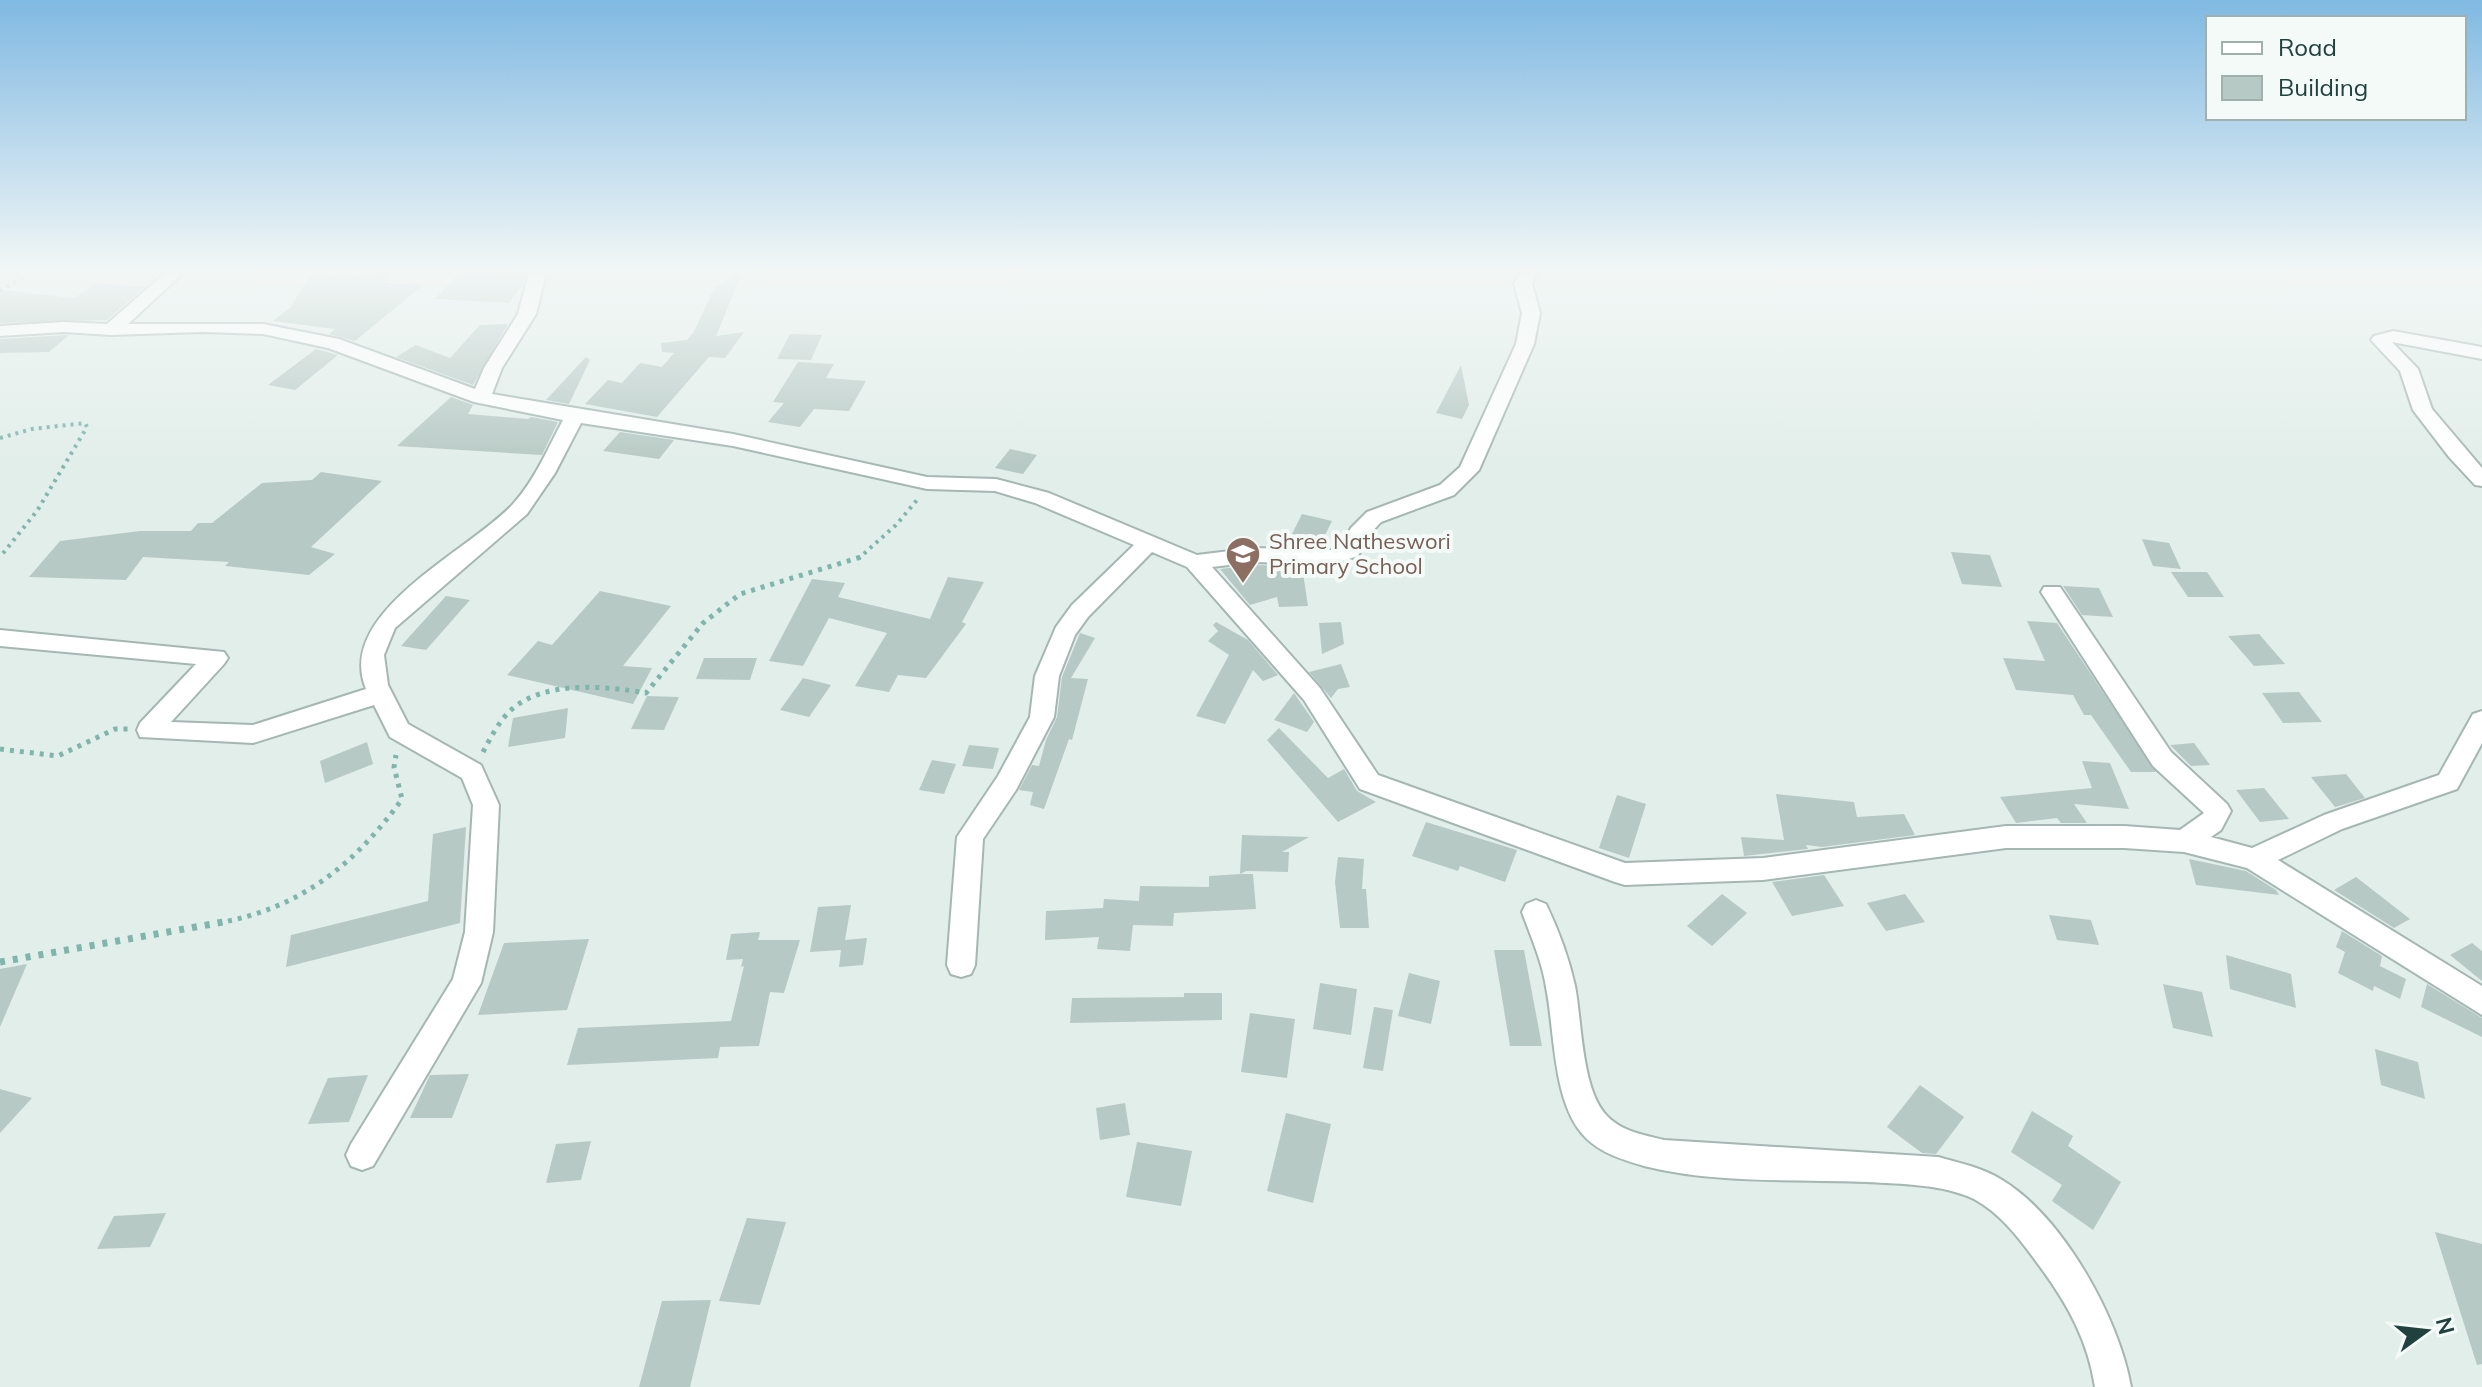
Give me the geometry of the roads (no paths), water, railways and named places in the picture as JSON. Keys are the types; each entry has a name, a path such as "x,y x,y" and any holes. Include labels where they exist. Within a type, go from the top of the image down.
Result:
{"street":[{"path":"307,338 333,343 481,398 733,440 930,484 996,485 1042,498 1195,562 1312,694 1369,782 1625,874 1763,869 2006,837 2124,837 2184,841 2254,859 2482,1002"},
{"path":"481,398 493,368 512,338"},
{"path":"1195,562 1254,555 1333,557 1350,551 1359,533 1374,517 1447,490 1469,470 1526,338"},
{"path":"2387,338 2380,340 2409,369 2423,410 2456,453 2482,480"},
{"path":"2402,338 2482,353"},
{"path":"362,1155 467,983 479,932 486,805 472,772 399,730 380,694 372,655 385,624 520,509 545,473 575,416"},
{"path":"961,965 970,837 1007,783 1042,717 1047,676 1064,633 1080,611 1149,542"},
{"path":"2052,592 2172,773 2209,798 2218,811 2212,823 2184,841"},
{"path":"0,638 216,658 149,730 253,734 380,694"},
{"path":"2254,859 2333,822 2448,782 2482,720"},
{"path":"1536,912 1557,970 1581,1099 1597,1128 1624,1146 1681,1158 1929,1171 1973,1182 2004,1199 2033,1227 2085,1301 2111,1368 2113,1387"}],"place":[{"name":"Shree Natheswori Primary School","path":"1243,585"}]}
